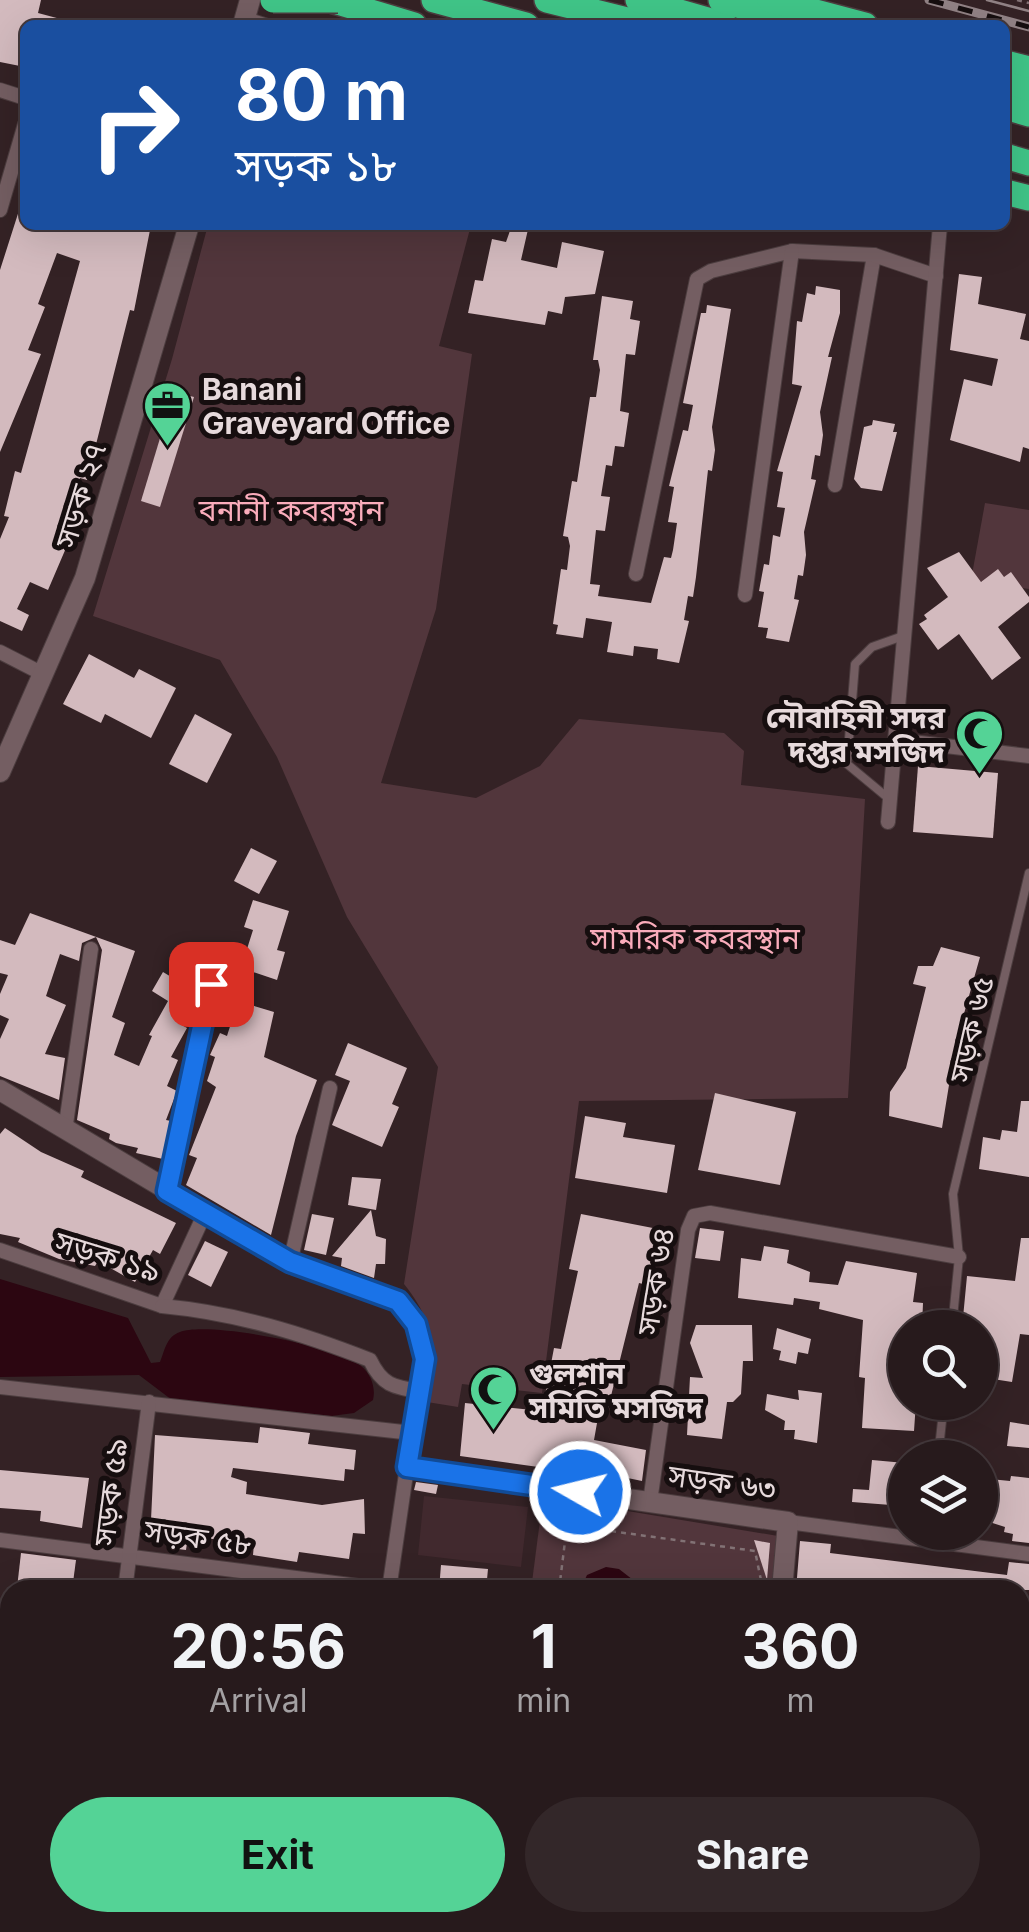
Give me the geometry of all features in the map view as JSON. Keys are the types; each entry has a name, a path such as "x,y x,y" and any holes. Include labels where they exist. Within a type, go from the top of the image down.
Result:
{"highway":[{"path":"273,0 335,0 398,20"},
{"path":"434,0 508,20"},
{"path":"548,0 627,20"},
{"path":"638,0 707,20"},
{"path":"721,0 789,20"},
{"path":"770,0 846,20"}],"street":[{"path":"0,210 20,141"},
{"name":"সড়ক ২৭","path":"0,772 85,578 189,230"},
{"path":"888,822 940,230"},
{"path":"636,574 697,279 711,271 792,251 874,255 936,276"},
{"path":"745,596 792,251"},
{"path":"836,486 874,255"},
{"path":"0,652 45,675"},
{"path":"896,740 1029,756"},
{"path":"64,1130 90,949"},
{"path":"167,1191 211,984"},
{"path":"290,1262 330,1088"},
{"path":"0,1090 290,1262 398,1301 416,1324 425,1359 390,1580"},
{"name":"সড়ক ১৯","path":"0,1250 162,1306 205,1213"},
{"name":"সড়ক ৬৪","path":"650,1502 688,1230 694,1216 710,1214 958,1257"},
{"path":"162,1306 217,1312 287,1327 370,1360 382,1381 392,1387 419,1391"},
{"path":"0,1388 150,1402 410,1449"},
{"name":"সড়ক ৫৯","path":"126,1580 150,1402"},
{"name":"সড়ক ৬৩","path":"410,1449 650,1502 888,1533"},
{"path":"783,1580 788,1522"},
{"name":"সড়ক ৫৮","path":"0,1540 313,1580"},
{"name":"সড়ক ৬৩","path":"998,1549 1029,1554"}],"lane":[{"path":"890,800 847,764 855,664 872,647 907,634"},
{"name":"সড়ক ৬৫","path":"958,1257 952,1194 1029,873"},
{"path":"954,1310 958,1257"}],"path":[{"path":"1017,0 1029,3"},
{"path":"560,1580 567,1525 755,1551 761,1580"}],"shaded area":[{"path":"0,1279 128,1318 151,1363 160,1362 169,1341 180,1332 217,1330 273,1337 327,1351 361,1366 372,1382 373,1400 354,1413 331,1416 172,1400 139,1375 0,1377"},
{"path":"424,1496 528,1507 521,1567 418,1555"},
{"path":"606,1567 619,1569 633,1580 585,1580 587,1575"}],"green space":[{"name":"বনানী কবরস্থান","path":"207,230 470,230 439,346 472,354 436,609 381,783 476,798 540,766 579,719 724,733 744,751 741,785 865,799 848,1098 579,1101 542,1393 462,1384 458,1407 427,1402 433,1369 432,1340 422,1312 404,1284 438,1067 347,917 277,757 220,660 93,616 172,359"},
{"path":"985,503 1029,510 1029,589 971,580"},
{"path":"543,1497 778,1536 773,1580 532,1580"}],"building":[{"path":"0,0 41,0 38,13 64,20 20,20 20,66 0,62"},
{"path":"20,207 20,230 150,230 134,311 130,310 87,480 80,478 63,547 66,548 48,590 30,582 17,609 29,615 22,631 0,621 0,539 9,517 4,516 15,471 21,473 80,261 57,253 38,304 45,307 28,350 41,354 0,452 0,270"},
{"path":"510,230 528,230 521,260 557,268 562,242 604,251 595,294 565,297 562,314 548,311 545,325 468,313 475,280 483,281 492,239 506,242"},
{"path":"959,274 982,277 978,304 1026,314 1020,339 1029,341 1029,449 1023,447 1020,462 950,440 964,379 992,386 998,359 950,350"},
{"path":"816,286 840,290 840,313 828,357 832,357 820,412 823,435 811,479 816,480 804,532 806,555 803,576 798,575 794,599 799,600 789,642 766,638 768,628 758,627 764,592 759,591 764,564 769,565 773,535 780,537 785,508 777,507 783,472 777,471 802,386 792,384 797,321 802,322 807,293 815,295"},
{"path":"602,296 633,301 630,319 640,321 635,355 626,354 620,411 629,413 624,447 615,446 612,466 606,465 601,496 610,497 605,531 596,530 590,584 600,585 598,596 651,603 664,557 671,558 673,550 677,523 668,522 674,487 669,486 693,405 683,403 701,313 706,313 707,305 731,309 712,427 712,471 708,470 693,597 688,596 684,620 689,621 679,663 657,659 658,649 634,646 633,656 607,652 612,622 586,618 583,638 556,634 558,625 553,624 561,569 567,570 570,546 568,537 563,536 572,481 577,482 590,397 596,397 600,370 598,360 593,360"},
{"name":"Banani Graveyard Office","path":"174,392 194,397 160,507 141,501"},
{"path":"873,420 895,424 893,432 897,432 882,491 861,488 854,479 864,427 872,425"},
{"path":"959,552 981,582 998,569 1004,577 1011,572 1029,597 1029,602 998,627 1021,658 992,680 959,634 938,650 919,624 927,619 924,615 948,597 927,568"},
{"path":"89,654 134,678 139,669 176,688 151,738 105,714 101,723 63,704"},
{"path":"195,714 232,734 207,783 169,764"},
{"path":"918,766 998,773 993,838 913,832"},
{"path":"251,848 277,861 259,894 234,881"},
{"path":"253,900 289,911 277,950 285,952 277,980 241,968 253,930 244,927"},
{"path":"30,913 135,951 112,1017 125,1023 114,1055 139,1066 152,1036 149,1035 168,1001 152,991 163,972 198,993 180,1024 187,1028 171,1057 178,1060 167,1086 177,1091 166,1120 171,1121 163,1159 136,1153 138,1148 116,1143 109,1139 110,1134 77,1120 102,950 96,937 82,943 79,961 60,954 46,996 66,1005 45,1054 65,1058 59,1100 0,1076 0,1039 9,1019 0,1015 0,994 8,975 0,973 0,940 15,945"},
{"path":"941,947 980,957 956,1042 942,1128 889,1116 890,1092 906,1068 926,987 913,984 918,966 933,966"},
{"path":"238,1001 274,1012 264,1057 317,1080 296,1136 271,1235 186,1185 197,1158 189,1155 216,1087 207,1081 215,1057 210,1055 220,1033 227,1036"},
{"path":"348,1043 407,1068 392,1104 399,1107 382,1147 332,1125 350,1081 335,1075"},
{"path":"715,1093 796,1112 780,1185 698,1170"},
{"path":"1021,1101 1029,1101 1029,1177 979,1169 983,1137 1000,1140 1002,1130 1017,1132"},
{"path":"585,1116 626,1123 623,1137 675,1145 667,1193 575,1178"},
{"path":"5,1128 41,1152 84,1171 81,1177 176,1223 160,1254 153,1250 135,1282 98,1261 95,1266 59,1259 18,1242 20,1238 0,1234 0,1134"},
{"path":"352,1177 381,1179 376,1210 348,1205"},
{"path":"371,1210 376,1236 386,1239 385,1264 376,1264 374,1278 341,1266 342,1258 332,1256"},
{"path":"312,1214 334,1218 326,1255 304,1250"},
{"path":"581,1214 658,1229 647,1285 639,1283 608,1408 600,1406 594,1440 646,1450 642,1481 589,1470 588,1474 460,1456 465,1403 542,1411 554,1348 561,1349 578,1271 569,1269"},
{"path":"700,1228 724,1231 720,1261 695,1258"},
{"path":"1021,1238 1029,1238 1029,1335 1020,1334 1012,1382 998,1380 998,1310 964,1310 967,1276 1015,1281"},
{"path":"205,1241 228,1252 211,1287 188,1275"},
{"path":"764,1246 789,1250 787,1263 810,1272 809,1282 838,1285 846,1261 917,1273 913,1302 923,1303 923,1310 888,1310 888,1420 915,1420 914,1431 862,1428 865,1378 859,1377 863,1320 819,1309 820,1302 794,1298 793,1305 738,1298 741,1258 761,1261"},
{"path":"696,1325 752,1325 753,1361 743,1361 741,1394 727,1402 722,1439 687,1435 690,1377 703,1378 690,1343"},
{"path":"777,1328 811,1339 808,1354 798,1352 796,1364 779,1360 781,1351 773,1349"},
{"path":"798,1390 822,1393 817,1443 794,1439 795,1430 784,1430 785,1421 765,1410 767,1394 799,1400"},
{"path":"1010,1422 1029,1425 1029,1448 1007,1446"},
{"path":"260,1427 310,1433 308,1444 356,1450 354,1470 345,1469 344,1481 233,1468 231,1477 247,1482 246,1494 322,1505 364,1499 365,1534 353,1533 349,1559 299,1552 297,1562 253,1555 254,1544 188,1536 186,1550 170,1548 171,1537 158,1535 160,1521 151,1520 155,1435 258,1443"},
{"path":"872,1460 888,1461 888,1505 852,1502 853,1489 869,1490"},
{"path":"0,1470 89,1478 82,1528 40,1521 41,1511 0,1508"},
{"path":"1011,1476 1029,1478 1029,1543 1012,1541 1013,1534 1004,1532 1005,1527 998,1525 998,1480 1010,1481"},
{"path":"416,1482 438,1485 436,1494 414,1490"},
{"path":"754,1540 770,1543 767,1580"},
{"path":"800,1541 831,1544 830,1553 1007,1575 1009,1562 1029,1564 1029,1580 797,1580"},
{"path":"21,1553 76,1560 73,1580 18,1580"},
{"path":"441,1565 488,1569 487,1580 440,1580"}],"tram line":[{"path":"987,0 1029,11"}],"railway":[{"path":"929,0 1003,20"},
{"path":"1010,22 1029,27"}],"place":[{"name":"Banani Graveyard Office","path":"167,448"},
{"name":"নৌবাহিনী সদর দপ্তর মসজিদ","path":"980,776"},
{"name":"গুলশান সমিতি মসজিদ","path":"494,1432"}],"route":[{"path":"211,984 167,1191 290,1262 398,1301 416,1324 425,1359 407,1467 580,1492"}],"park label":[{"name":"সামরিক কবরস্থান","path":"695,938"}]}
